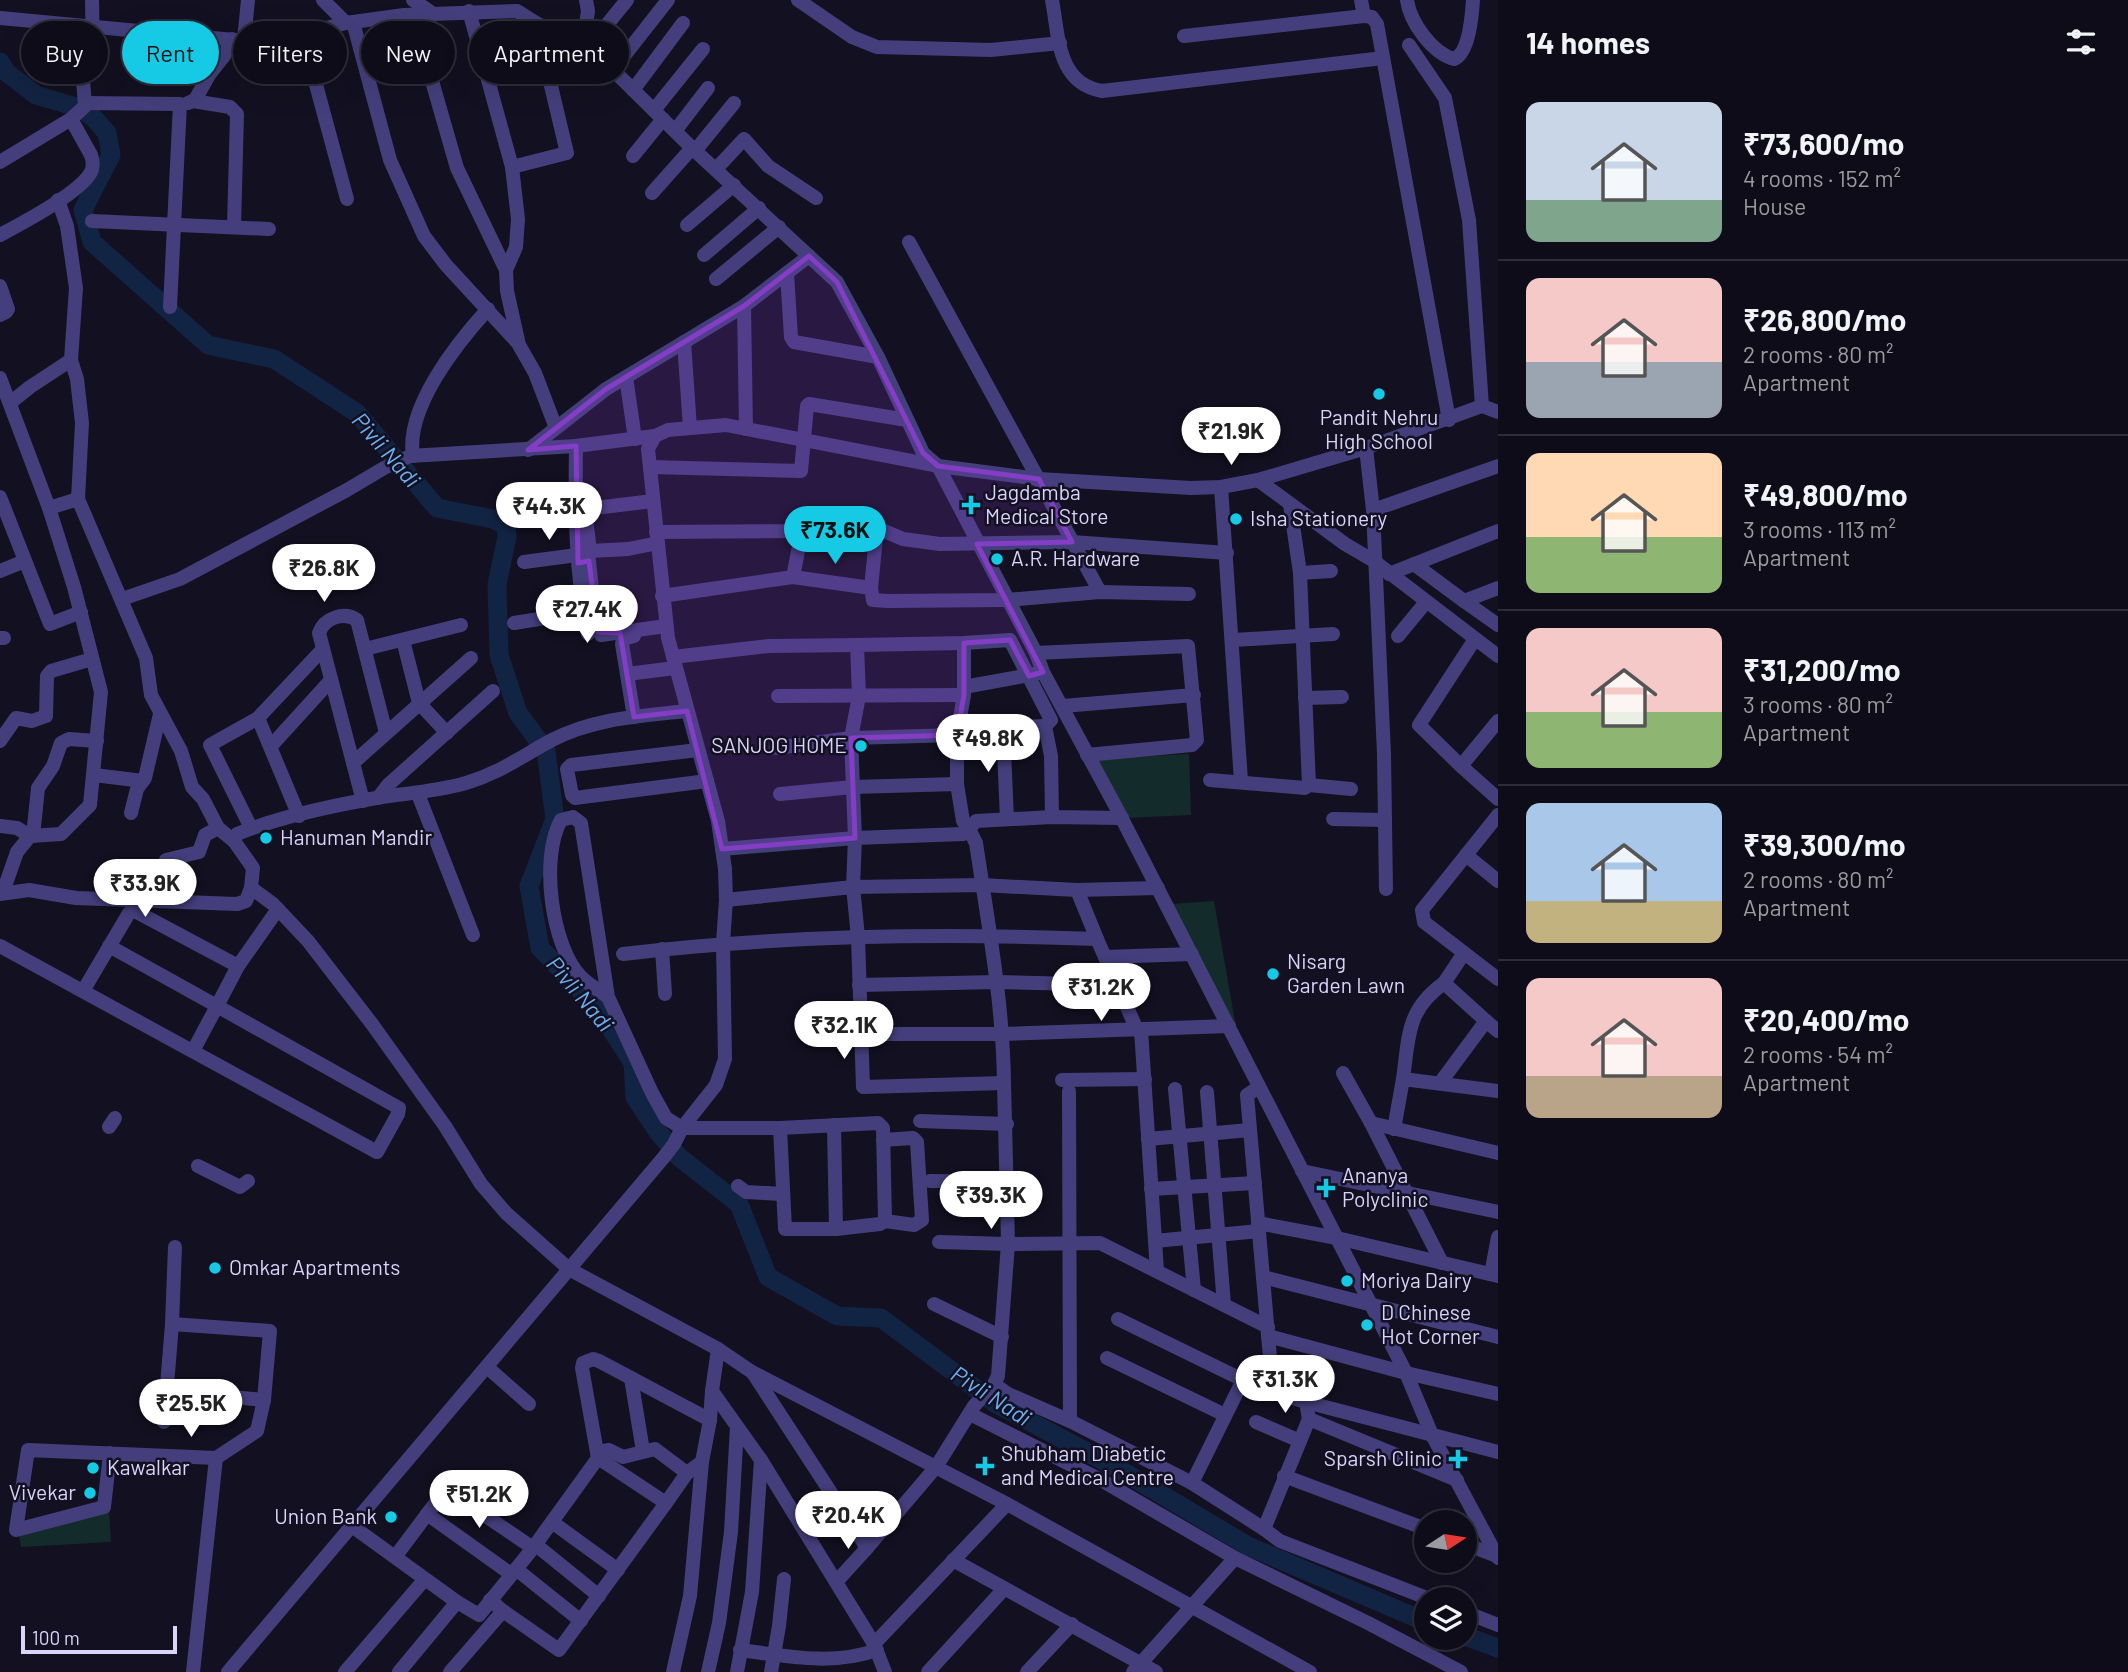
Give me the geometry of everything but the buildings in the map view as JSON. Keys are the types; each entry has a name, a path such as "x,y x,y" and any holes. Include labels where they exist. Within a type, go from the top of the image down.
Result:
{"street":[{"path":"90,21 92,0"},
{"path":"243,21 248,0"},
{"path":"323,0 349,22 390,160 424,236 446,265 519,345 535,373 556,428"},
{"path":"504,0 533,21"},
{"path":"608,21 626,0"},
{"path":"629,50 668,0"},
{"path":"798,0 852,37 877,47 991,50 1060,43"},
{"path":"1052,0 1068,70 1077,82 1088,89 1101,91 1383,58"},
{"path":"1361,0 1364,16"},
{"path":"1407,0 1416,25 1441,53 1454,59 1461,54 1471,24 1473,0"},
{"path":"349,22 413,7 469,11 517,10"},
{"path":"413,7 457,168 506,270 507,291 519,345"},
{"path":"469,11 512,167 519,219 516,247 506,270"},
{"path":"1184,36 1364,16 1372,16 1376,20 1412,205 1449,420"},
{"path":"0,18 30,21"},
{"path":"633,90 683,23"},
{"path":"108,28 233,39"},
{"path":"170,307 173,223 186,102 233,45"},
{"path":"122,600 180,579 383,468 412,456 576,446 655,436 668,430 726,425 938,466 1039,479 1191,488 1221,487 1258,480 1493,408 1469,220 1446,98 1409,46"},
{"path":"633,156 703,49"},
{"path":"0,235 58,200 85,180 93,166 79,112 82,84"},
{"path":"316,84 347,199"},
{"path":"512,167 567,153 549,84"},
{"path":"627,84 837,282 878,357 923,453 938,466 1036,653 1036,674 1048,723 1052,817"},
{"path":"675,131 708,89"},
{"path":"0,162 79,112 186,102 230,107 237,114 234,227"},
{"path":"652,193 734,103"},
{"path":"716,169 744,139 768,166 816,198"},
{"path":"687,225 734,184"},
{"path":"58,200 67,226 76,288 71,360 77,379 82,423 78,499 146,658 151,695 181,751 192,787 203,799 218,828 234,841 253,868 251,888 246,901 237,904 76,898 29,890 1,893 17,852 32,836 38,788 53,765 61,743 69,739 97,741"},
{"path":"704,255 759,208"},
{"path":"92,221 269,229"},
{"path":"716,279 779,227"},
{"path":"909,242 1100,592"},
{"path":"528,450 606,389 744,306 809,256"},
{"path":"787,273 791,337 794,342 878,357"},
{"path":"0,286 8,309 0,315"},
{"path":"744,306 746,429"},
{"path":"412,456 412,432 435,380 457,343 488,309"},
{"path":"684,342 691,428"},
{"path":"9,403 71,360"},
{"path":"626,377 635,439"},
{"path":"0,378 48,508 81,612 101,692 90,805 61,834 32,836 17,828 0,826"},
{"path":"650,467 798,472 802,470 802,440 806,410 810,404 907,421"},
{"path":"228,1672 664,1157 682,1128 716,1086 725,1059 723,943 726,900 722,849 718,821 666,629 648,449 655,436"},
{"path":"576,446 583,611 588,634"},
{"path":"1366,448 1373,510 1386,889"},
{"path":"1373,510 1498,466"},
{"path":"1258,480 1374,561 1498,656"},
{"path":"1221,487 1241,781"},
{"path":"48,508 78,499"},
{"path":"580,510 653,501"},
{"path":"1,503 50,624 81,612"},
{"path":"1290,504 1300,573 1309,785"},
{"path":"580,510 590,551 628,549 657,542"},
{"path":"524,562 581,560 657,542 802,531 817,518 877,528 903,539 940,544 1072,542 1227,553"},
{"path":"877,528 871,588 873,600 1007,600 1100,592 1189,594"},
{"path":"793,577 802,531"},
{"path":"1389,574 1498,531"},
{"path":"581,560 596,627 601,635 666,629"},
{"path":"0,570 25,561"},
{"path":"1414,564 1498,625"},
{"path":"1300,573 1331,571"},
{"path":"662,596 793,577 871,588"},
{"path":"1464,601 1498,588"},
{"path":"1398,636 1426,602"},
{"path":"514,623 583,611"},
{"path":"370,800 353,763 319,633 323,625 345,615 357,620 386,733"},
{"path":"365,649 461,625"},
{"path":"634,717 623,639 666,629"},
{"path":"1233,640 1333,634"},
{"path":"1475,639 1419,725 1498,800"},
{"path":"403,640 419,703 447,733"},
{"path":"627,674 674,662 769,646 1010,640 1065,709 1406,1373 1432,1435 1497,1553"},
{"path":"837,1581 936,1467 972,1410 998,1376 1008,1244 1003,1034 976,843 963,821 957,784 957,732 964,691 964,643"},
{"path":"857,645 859,696 851,738 855,838 853,887 858,937 863,1087 1004,1083"},
{"path":"1036,653 1185,645 1189,649 1197,740 1192,745 1087,755"},
{"path":"251,828 210,745 258,718 323,649"},
{"path":"353,763 471,657"},
{"path":"0,741 16,718 32,720 46,716 47,676 51,671 92,659"},
{"path":"778,696 859,696 964,691 1036,674"},
{"path":"271,746 331,680"},
{"path":"370,800 494,691"},
{"path":"776,748 851,738 1048,723 1065,709 1194,695"},
{"path":"1305,698 1342,697"},
{"path":"234,841 237,834 251,828 370,800 418,794 467,782 504,768 553,740 608,720 687,711"},
{"path":"131,813 137,789 143,781 160,715"},
{"path":"258,718 299,816"},
{"path":"1461,766 1498,721"},
{"path":"1003,728 1007,819"},
{"path":"698,750 568,766 572,796 575,798 707,781"},
{"path":"94,775 143,781"},
{"path":"1210,780 1351,789"},
{"path":"780,794 853,787 957,784"},
{"path":"418,794 472,935"},
{"path":"1498,815 1422,910 1424,922 1498,979"},
{"path":"608,997 581,977 567,956 552,900 551,867 555,831 561,820 573,817 581,823 608,997 666,1118 682,1128 780,1128 878,1123 883,1128 885,1221"},
{"path":"722,849 855,838 963,834 976,821 1052,817 1122,818"},
{"path":"1334,819 1385,820"},
{"path":"166,860 199,852 205,835 218,828"},
{"path":"1466,855 1498,881"},
{"path":"726,900 853,887 982,885 1077,890 1158,888"},
{"path":"251,888 278,909 308,941 445,1126 481,1184 506,1213 569,1269 718,1349 752,1372 1007,1504 1310,1672"},
{"path":"1077,890 1140,1034 1157,1271"},
{"path":"193,1051 238,966 278,909"},
{"path":"83,991 128,912 133,910 238,966"},
{"path":"623,954 723,943 858,937 989,935 1097,939"},
{"path":"0,946 377,1152 399,1108 109,946"},
{"path":"662,949 665,994"},
{"path":"1394,1129 1411,1025 1416,1011 1425,998 1444,983 1464,953"},
{"path":"1105,957 1192,954"},
{"path":"859,985 997,982 1117,985"},
{"path":"1440,1083 1492,1026 1444,983"},
{"path":"1060,1040 1228,1026"},
{"path":"860,1034 1140,1034"},
{"path":"1343,1073 1442,1263"},
{"path":"1070,1421 1070,1244 1066,1086 1144,1079"},
{"path":"1403,1079 1498,1091"},
{"path":"1259,1087 1247,1095 1273,1392"},
{"path":"1175,1089 1194,1290"},
{"path":"1207,1092 1224,1305"},
{"path":"920,1121 1007,1124"},
{"path":"1371,1123 1498,1153"},
{"path":"834,1125 836,1228"},
{"path":"780,1128 785,1229 836,1228 880,1224 885,1221 914,1225 922,1220 917,1142 914,1138 883,1140"},
{"path":"1148,1139 1250,1130"},
{"path":"198,1166 240,1187 248,1181"},
{"path":"1303,1171 1498,1212"},
{"path":"930,1181 1008,1182"},
{"path":"1152,1189 1255,1183"},
{"path":"738,1186 746,1192 783,1194"},
{"path":"1155,1241 1217,1235 1259,1227 1337,1238 1494,1275 1498,1237"},
{"path":"939,1242 1100,1243 1224,1305 1268,1332 1406,1373 1498,1394"},
{"path":"164,1422 175,1247"},
{"path":"1263,1277 1498,1337"},
{"path":"934,1304 1002,1337"},
{"path":"1118,1319 1273,1392 1498,1452"},
{"path":"110,1453 104,1507 16,1530 28,1450 110,1453 216,1458 257,1431 264,1400 270,1331 172,1324"},
{"path":"673,1672 690,1596 702,1462 718,1349"},
{"path":"1107,1358 1225,1415"},
{"path":"666,1503 598,1455 583,1363 588,1360 599,1361 710,1420"},
{"path":"486,1367 529,1404"},
{"path":"752,1372 867,1548"},
{"path":"631,1378 643,1451"},
{"path":"1192,1483 1243,1380"},
{"path":"990,1388 1070,1421 1192,1483 1280,1541 1414,1593"},
{"path":"167,1391 264,1400"},
{"path":"712,1391 761,1460 837,1581 875,1647 885,1672"},
{"path":"1264,1529 1309,1419 1306,1402"},
{"path":"972,1410 1236,1558 1461,1672"},
{"path":"1309,1419 1457,1480"},
{"path":"1256,1422 1300,1441"},
{"path":"708,1672 719,1623 731,1532 737,1427"},
{"path":"352,1526 457,1602 480,1615 552,1522 598,1455 608,1450 623,1457 655,1449 687,1472"},
{"path":"193,1672 216,1458"},
{"path":"737,1672 752,1592 761,1460"},
{"path":"490,1600 559,1650 687,1472 702,1462"},
{"path":"1284,1476 1414,1525"},
{"path":"395,1557 444,1490 449,1489 534,1546 599,1596"},
{"path":"740,1650 775,1654 811,1666 843,1659 875,1647 1007,1504"},
{"path":"427,1514 581,1620"},
{"path":"552,1522 618,1570"},
{"path":"1477,1547 1497,1553"},
{"path":"1137,1668 1236,1558"},
{"path":"953,1560 1003,1590 1072,1624 1137,1668 1156,1672"},
{"path":"345,1672 425,1578"},
{"path":"771,1672 784,1579"},
{"path":"928,1672 1003,1590"},
{"path":"399,1672 457,1602"},
{"path":"450,1672 503,1611"},
{"path":"1477,1617 1498,1625"},
{"path":"1027,1672 1072,1624"}],"highlighted area":[{"path":"809,256 837,282 923,453 938,466 1039,479 1072,542 977,544 1043,672 1029,676 1010,640 964,643 964,695 957,735 851,738 855,838 722,849 687,711 634,717 620,633 598,632 589,561 578,563 576,446 528,450 606,389 744,306"}],"green space":[{"path":"1189,754 1191,815 1127,818 1095,759"},
{"path":"1214,901 1237,1033 1170,904"},
{"path":"109,1511 111,1542 21,1547 19,1535"}],"waterway":[{"name":"Pivli Nadi","path":"0,62 6,72 36,95 80,108 94,118 107,133 111,155 83,210 92,242 208,345 274,359 357,413 437,508 493,519 506,526 507,537 497,584 499,655 518,713 546,751 555,819 529,886 540,948 599,1010 633,1063 635,1097 658,1132 679,1157 739,1204 768,1277 837,1316 881,1318 995,1403 1117,1468 1248,1546 1414,1617"},
{"name":"Pivli Nadi","path":"1477,1640 1498,1648"}],"place":[{"name":"Pandit Nehru High School","path":"1379,394"},
{"name":"Jagdamba Medical Store","path":"971,505"},
{"name":"Isha Stationery","path":"1236,519"},
{"name":"A.R. Hardware","path":"997,559"},
{"name":"SANJOG HOME","path":"861,746"},
{"name":"Hanuman Mandir","path":"266,838"},
{"name":"Nisarg Garden Lawn","path":"1273,974"},
{"name":"Ananya Polyclinic","path":"1326,1188"},
{"name":"Omkar Apartments","path":"215,1268"},
{"name":"Moriya Dairy","path":"1347,1281"},
{"name":"D Chinese Hot Corner","path":"1367,1325"},
{"name":"Sparsh Clinic","path":"1458,1459"},
{"name":"Shubham Diabetic and Medical Centre","path":"985,1466"},
{"name":"Kawalkar","path":"93,1468"},
{"name":"Vivekar","path":"90,1493"},
{"name":"Union Bank","path":"391,1517"}]}
